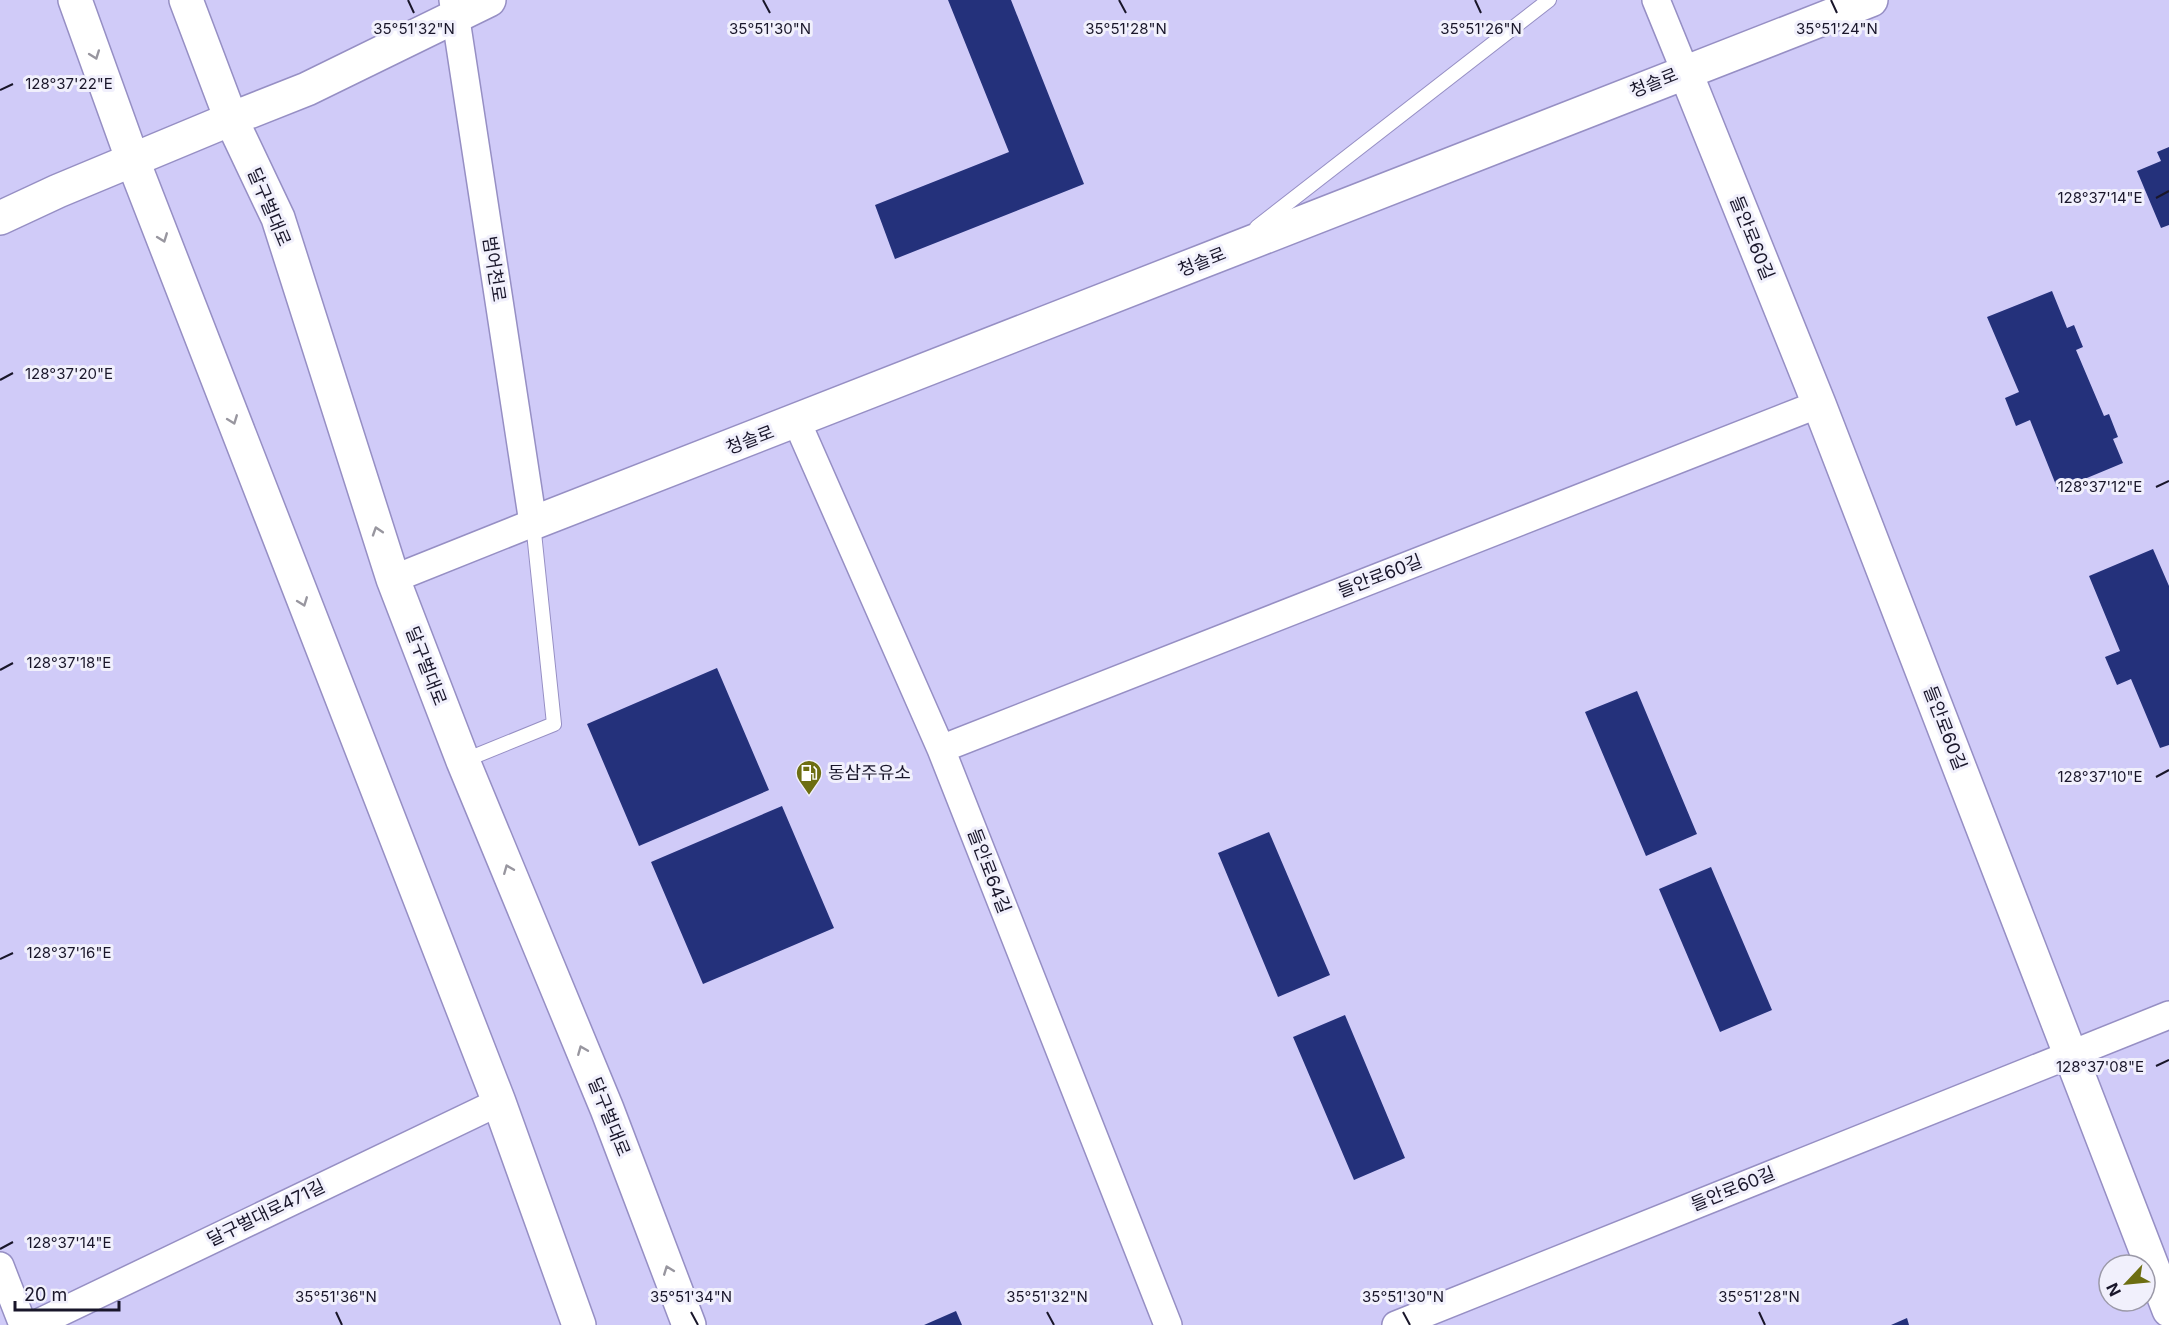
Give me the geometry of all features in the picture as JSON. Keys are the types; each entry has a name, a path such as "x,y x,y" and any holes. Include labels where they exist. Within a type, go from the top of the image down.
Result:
{"main road":[{"path":"75,0 133,161 499,1102 579,1325"},
{"name":"달구벌대로","path":"186,0 231,119 278,218 393,579 463,761 602,1098 689,1325"},
{"path":"0,218 58,191 307,88 454,8 489,0"},
{"name":"청솔로","path":"532,523 797,422 1685,71 1871,0"},
{"name":"들안로60길","path":"1685,71 1819,404 2169,1310"}],"street":[{"path":"1656,0 1685,71"},
{"name":"범어천로","path":"454,8 532,523"},
{"name":"들안로60길","path":"941,749 1819,404"},
{"name":"들안로64길","path":"797,422 941,749 1168,1325"},
{"path":"393,579 532,523"},
{"path":"2070,1053 2169,1015"},
{"name":"들안로60길","path":"1396,1325 2070,1053"},
{"name":"달구벌대로471길","path":"34,1325 499,1102"},
{"path":"0,1266 20,1325"},
{"path":"0,1311 20,1325"}],"lane":[{"path":"1222,254 1549,0"},
{"path":"463,761 554,724 532,523"}],"building":[{"path":"948,0 1011,0 1084,184 895,259 875,205 1009,152"},
{"path":"2169,147 2169,225 2161,228 2137,171 2161,161 2157,152"},
{"path":"2052,291 2067,328 2074,325 2083,347 2076,350 2104,416 2109,414 2118,437 2113,439 2123,463 2058,490 2030,420 2016,426 2005,398 2019,392 1987,317"},
{"path":"2153,549 2169,586 2169,745 2160,748 2131,679 2117,685 2105,657 2120,651 2089,576"},
{"path":"717,668 769,790 639,846 587,724"},
{"path":"1637,691 1697,834 1646,856 1585,712"},
{"path":"782,806 834,928 703,984 651,862"},
{"path":"1269,832 1330,975 1278,997 1218,853"},
{"path":"1711,867 1772,1010 1720,1032 1659,889"},
{"path":"1345,1015 1405,1158 1354,1180 1293,1037"},
{"path":"956,1311 962,1325 924,1325"},
{"path":"1907,1318 1909,1325 1891,1325"}],"place":[{"name":"동삼주유소","path":"809,796"}]}
